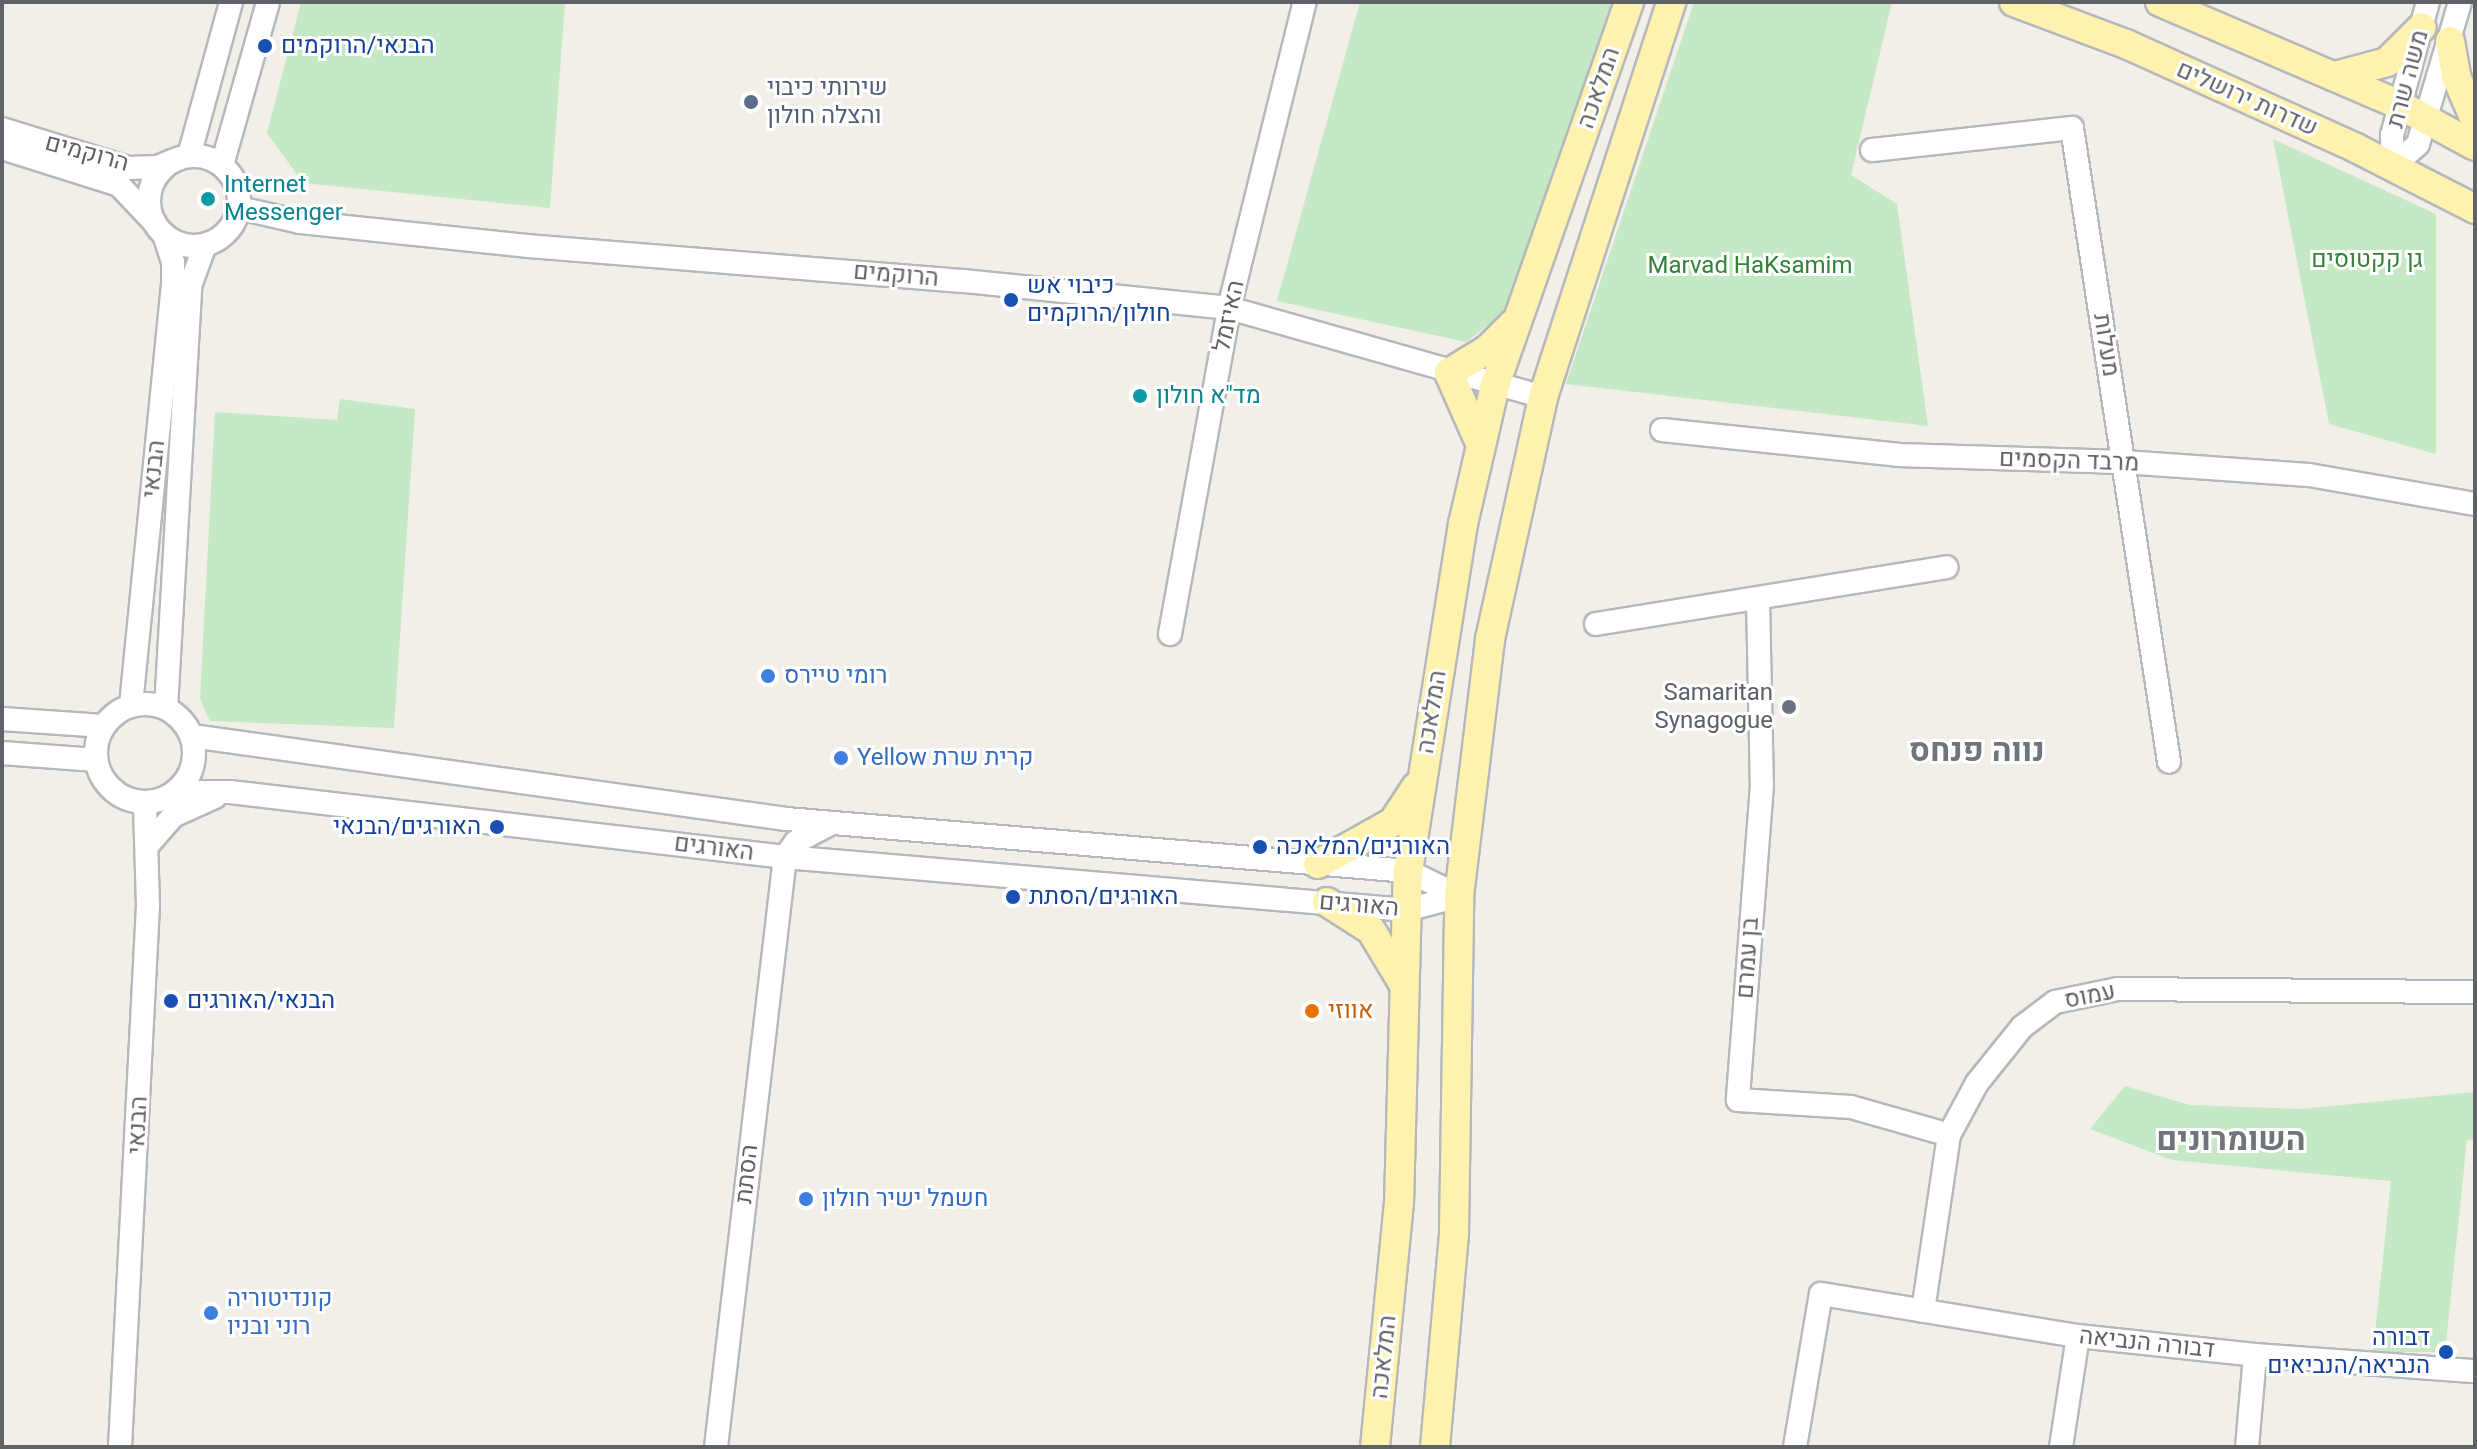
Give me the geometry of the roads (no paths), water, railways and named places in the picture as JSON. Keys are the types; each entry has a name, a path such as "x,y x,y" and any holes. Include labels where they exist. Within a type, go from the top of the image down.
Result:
{"main road":[{"name":"המלאכה","path":"1375,1447 1399,1204 1408,871 1480,443 1495,385 1629,2"},
{"name":"המלאכה","path":"1435,1447 1454,1233 1459,896 1490,639 1543,397 1671,2"},
{"name":"שדרות ירושלים","path":"2014,2 2126,44 2393,166 2475,209"},
{"path":"2160,2 2400,105 2475,146"},
{"path":"2335,76 2387,62 2425,14"},
{"path":"2450,41 2456,76 2475,120"},
{"path":"1480,443 1449,373 1488,349 1519,318"},
{"path":"1318,864 1351,849 1393,822 1421,780"},
{"path":"1327,902 1371,930 1404,985"}],"street":[{"path":"181,158 206,157 222,165 236,184 239,208 228,232 205,245 190,246 159,228 149,194 154,181 181,158 231,2"},
{"path":"222,165 268,2"},
{"name":"האיזמל","path":"1170,634 1229,308 1305,2"},
{"name":"משה שרת","path":"2393,166 2418,144 2460,2"},
{"name":"משה שרת","path":"2393,166 2392,135 2425,14"},
{"name":"מעלות","path":"1872,150 2072,128 2169,762"},
{"name":"הרוקמים","path":"2,129 128,168 158,167 181,158"},
{"name":"הרוקמים","path":"2,148 119,185 159,228"},
{"name":"הרוקמים","path":"239,208 300,222 528,246 964,281 1229,308 1449,373 1543,397"},
{"name":"הבנאי","path":"131,705 173,282 173,262 159,228"},
{"name":"הבנאי","path":"166,708 190,286 205,245"},
{"name":"מרבד הקסמים","path":"1662,430 1898,455 2124,462 2309,475 2475,504"},
{"path":"1596,624 1946,567"},
{"name":"בן עמרם","path":"1758,600 1762,785 1738,1100 1851,1107 1949,1135"},
{"path":"149,703 166,708 186,724 192,736 193,767 175,792 145,802 128,799 113,790 102,777 96,760 97,742 104,726 116,713 131,705 149,703"},
{"path":"2,719 104,726"},
{"name":"האורגים","path":"192,736 832,823 1408,871 1459,896"},
{"path":"2,753 96,760"},
{"name":"האורגים","path":"175,792 230,792 785,857 1407,910 1459,896"},
{"path":"147,846 173,816 191,805 230,792"},
{"name":"הבנאי","path":"120,1447 148,906 145,802"},
{"path":"785,857 796,842 832,823"},
{"name":"הסתת","path":"716,1447 785,857"},
{"path":"778,902 813,859"},
{"name":"עמוס","path":"1923,1311 1949,1135 1977,1083 2022,1027 2055,1002 2118,989 2475,992"},
{"name":"דבורה הנביאה","path":"1795,1447 1821,1294 2078,1336 2255,1355 2475,1371"},
{"path":"2061,1447 2078,1336"},
{"path":"2247,1447 2255,1355"}],"place":[{"name":"הבנאי/הרוקמים","path":"265,46"},
{"name":"שירותי כיבוי והצלה חולון","path":"751,102"},
{"name":"Internet Messenger","path":"208,199"},
{"name":"כיבוי אש חולון/הרוקמים","path":"1011,300"},
{"name":"מד\"א חולון","path":"1140,396"},
{"name":"רומי טיירס","path":"768,676"},
{"name":"Samaritan Synagogue","path":"1789,707"},
{"name":"Yellow קרית שרת","path":"841,758"},
{"name":"האורגים/הבנאי","path":"497,827"},
{"name":"האורגים/המלאכה","path":"1260,847"},
{"name":"האורגים/הסתת","path":"1013,897"},
{"name":"הבנאי/האורגים","path":"171,1001"},
{"name":"אווזי","path":"1312,1011"},
{"name":"חשמל ישיר חולון","path":"806,1199"},
{"name":"קונדיטוריה רוני ובניו","path":"211,1313"},
{"name":"דבורה הנביאה/הנביאים","path":"2446,1352"}],"district":[{"name":"נווה פנחס","path":"1977,750"},
{"name":"השומרונים","path":"2231,1139"}],"park label":[{"name":"גן קקטוסים","path":"2367,260"},
{"name":"Marvad HaKsamim","path":"1750,266"}]}
